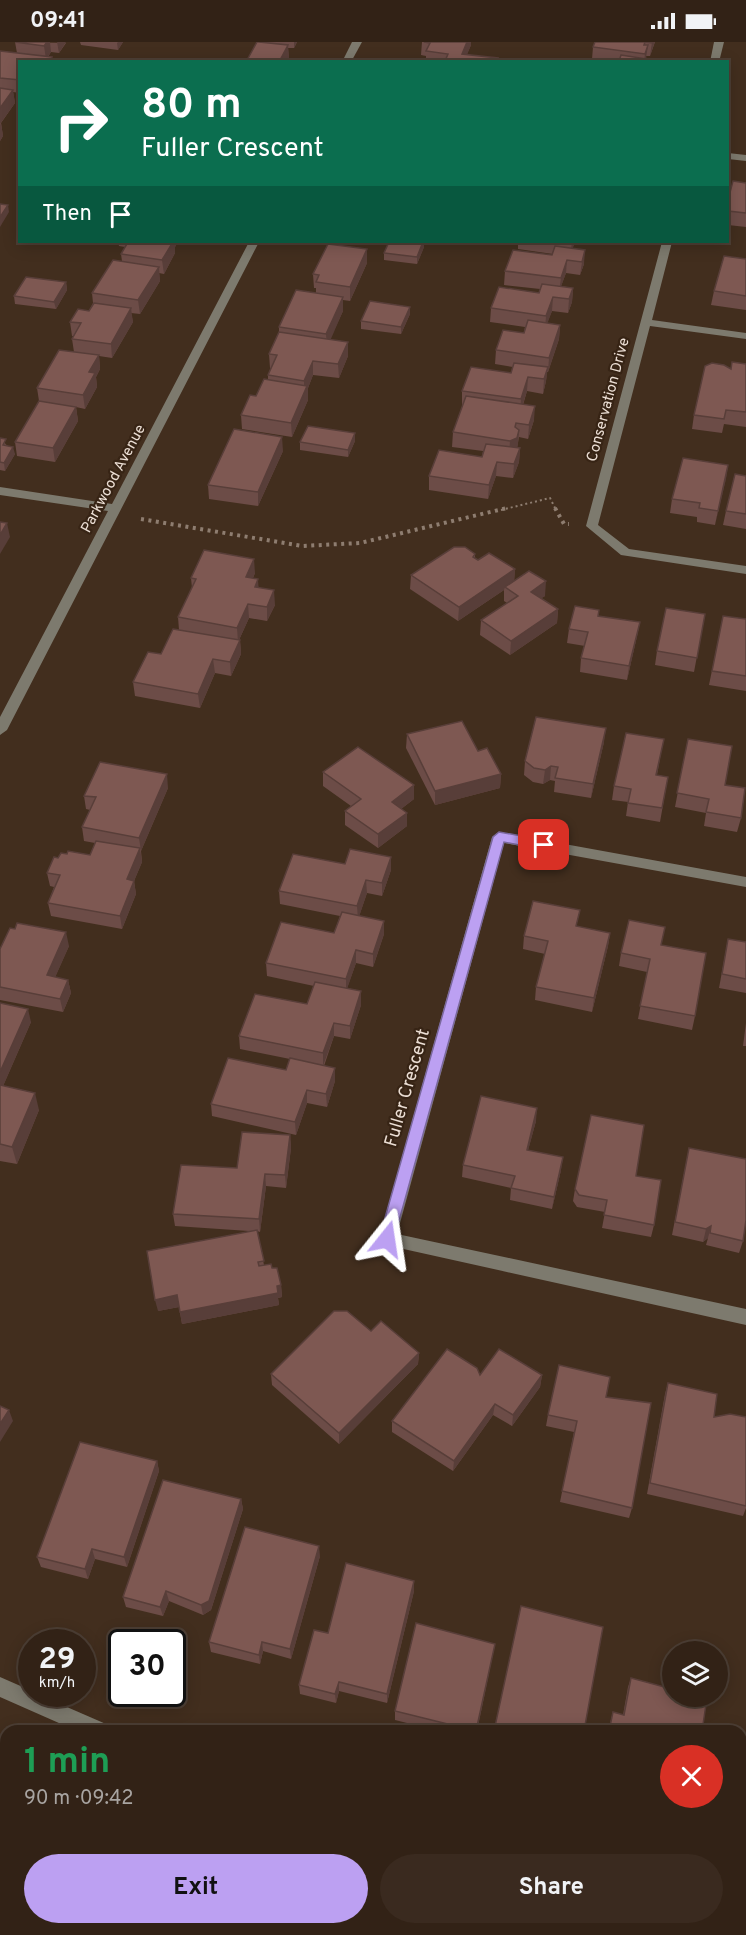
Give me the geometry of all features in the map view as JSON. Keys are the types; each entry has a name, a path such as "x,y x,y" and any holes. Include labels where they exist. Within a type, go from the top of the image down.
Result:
{"street":[{"path":"347,60 357,42"},
{"path":"714,60 719,42"},
{"path":"729,156 746,158"},
{"name":"Parkwood Avenue","path":"0,730 253,243"},
{"name":"Conservation Drive","path":"667,243 592,526 625,552 746,570"},
{"path":"645,322 746,336"},
{"path":"0,491 116,508"},
{"name":"Fuller Crescent","path":"746,882 499,837 387,1239 746,1317"},
{"path":"0,1687 86,1725"}],"path":[{"path":"139,519 302,546 360,543 550,498 564,524"}],"building":[{"path":"15,42 47,42 44,46"},
{"path":"257,42 288,45 280,60 247,60"},
{"path":"424,42 467,42 462,54 498,58 497,60 445,60 448,54 426,51 430,43"},
{"path":"595,42 645,42 644,45 648,45 645,54 593,47"},
{"path":"0,51 52,57 51,60 18,60 18,80 0,78"},
{"path":"621,55 647,59 647,60 619,60"},
{"path":"0,88 13,90 0,108"},
{"path":"733,181 746,183 746,213 729,211 729,196"},
{"path":"0,204 8,205 0,217"},
{"path":"127,243 172,243 162,260 121,254"},
{"path":"389,243 423,243 417,257 384,253"},
{"path":"328,244 367,249 350,287 316,282 319,275 313,274"},
{"path":"555,246 585,250 582,262 567,260 561,278 505,271 513,250 552,255"},
{"path":"724,256 746,259 746,296 714,291"},
{"path":"113,260 159,267 138,300 92,293"},
{"path":"26,277 66,282 54,302 14,296"},
{"path":"542,284 573,288 569,299 553,297 546,316 491,308 499,287 539,293"},
{"path":"296,290 343,297 326,334 279,327"},
{"path":"370,301 410,307 401,327 361,321"},
{"path":"94,303 131,308 111,344 72,339 81,323 70,322 78,309 89,311"},
{"path":"528,320 560,325 549,358 496,350 503,330 524,333"},
{"path":"279,332 348,342 338,364 313,361 304,381 268,375 277,355 269,354"},
{"path":"59,350 99,355 89,372 95,373 83,395 37,388"},
{"path":"732,362 746,364 746,412 726,410 724,419 694,415 705,366 712,363 731,369"},
{"path":"514,363 548,367 544,379 528,377 521,399 462,391 471,367 511,373"},
{"path":"264,379 307,386 291,423 241,415 250,395 256,396"},
{"path":"466,396 535,406 529,425 516,423 515,427 519,430 517,438 510,441 453,432"},
{"path":"39,401 76,407 53,448 15,442"},
{"path":"308,426 355,433 348,450 300,442"},
{"path":"234,429 282,437 258,492 208,485"},
{"path":"0,438 6,439 3,445 13,447 4,463 0,462"},
{"path":"486,444 520,448 514,464 497,462 489,485 429,476 439,450 482,457"},
{"path":"683,458 728,465 718,511 699,508 700,503 672,499"},
{"path":"735,474 746,476 746,514 726,511"},
{"path":"0,522 7,523 0,535"},
{"path":"454,547 465,547 475,554 473,557 478,560 489,553 515,569 459,607 411,575"},
{"path":"204,550 254,559 246,577 258,579 255,587 274,590 267,607 248,604 237,628 178,617 196,579 191,578"},
{"path":"529,571 546,581 531,592 558,609 511,641 481,620 518,596 505,587"},
{"path":"575,606 599,610 598,616 640,622 629,666 581,658 588,632 569,629"},
{"path":"666,608 705,614 697,658 657,651"},
{"path":"723,616 746,619 746,676 712,671"},
{"path":"173,629 240,640 230,662 213,659 198,694 133,682 148,652 161,654"},
{"path":"536,717 606,728 593,784 555,778 558,767 551,766 545,770 534,768 525,761"},
{"path":"462,721 478,751 487,748 501,774 435,791 407,734"},
{"path":"626,733 664,739 656,775 668,777 662,808 628,803 631,789 614,786"},
{"path":"688,739 732,746 725,785 745,788 741,818 706,812 709,799 677,793"},
{"path":"358,747 414,785 392,802 407,813 378,834 345,811 361,799 323,772"},
{"path":"100,762 167,774 139,838 82,827 96,797 84,796"},
{"path":"96,841 140,848 127,879 134,881 120,916 48,903 60,875 47,873 54,857 58,858 61,853 67,854 68,851 90,855"},
{"path":"350,849 391,857 382,883 366,880 357,906 279,891 293,854 345,864"},
{"path":"533,901 580,910 576,926 610,933 594,998 536,987 548,941 524,936"},
{"path":"342,912 384,921 373,954 356,950 346,979 266,963 281,922 334,933"},
{"path":"629,920 665,927 661,945 706,953 695,1016 640,1006 650,959 621,953"},
{"path":"17,923 66,932 47,975 68,980 60,999 0,987 0,949 10,928 15,929"},
{"path":"728,939 746,942 746,979 722,974"},
{"path":"315,982 361,991 350,1026 334,1023 323,1053 239,1036 255,994 307,1004"},
{"path":"0,1003 28,1009 0,1072"},
{"path":"228,1058 286,1070 290,1058 335,1068 326,1094 307,1090 295,1122 211,1104"},
{"path":"0,1085 35,1093 12,1147 0,1144"},
{"path":"481,1096 537,1108 527,1150 563,1157 554,1197 511,1188 515,1176 463,1165"},
{"path":"591,1115 644,1125 636,1176 661,1180 654,1225 604,1215 607,1200 579,1195 575,1189"},
{"path":"242,1132 290,1135 285,1175 265,1174 259,1219 173,1214 181,1165 237,1168"},
{"path":"689,1148 746,1159 746,1220 743,1241 710,1233 711,1226 706,1229 675,1222"},
{"path":"257,1230 264,1261 258,1262 259,1266 271,1264 272,1268 277,1268 281,1285 277,1286 278,1293 180,1312 177,1295 155,1300 147,1251"},
{"path":"334,1311 347,1311 371,1331 381,1321 419,1353 339,1433 271,1374"},
{"path":"447,1349 477,1368 480,1375 499,1349 542,1375 513,1415 495,1404 454,1461 392,1421"},
{"path":"559,1365 610,1377 606,1397 651,1403 632,1508 562,1491 577,1421 548,1415"},
{"path":"668,1383 717,1394 714,1417 730,1414 746,1417 746,1506 650,1483"},
{"path":"0,1406 9,1410 0,1424"},
{"path":"80,1442 157,1461 124,1557 92,1549 85,1569 37,1557"},
{"path":"163,1480 241,1499 209,1601 201,1605 166,1591 160,1607 123,1597"},
{"path":"245,1527 319,1546 290,1649 262,1642 259,1655 209,1642"},
{"path":"346,1563 414,1581 387,1694 339,1682 335,1694 299,1685 314,1630 328,1633"},
{"path":"521,1606 603,1627 585,1725 495,1725"},
{"path":"416,1623 495,1644 477,1725 452,1725 395,1711"},
{"path":"631,1678 662,1686 662,1707 706,1707 703,1725 610,1725 613,1712 624,1715"}],"route":[{"path":"387,1239 499,837 544,845"}]}
